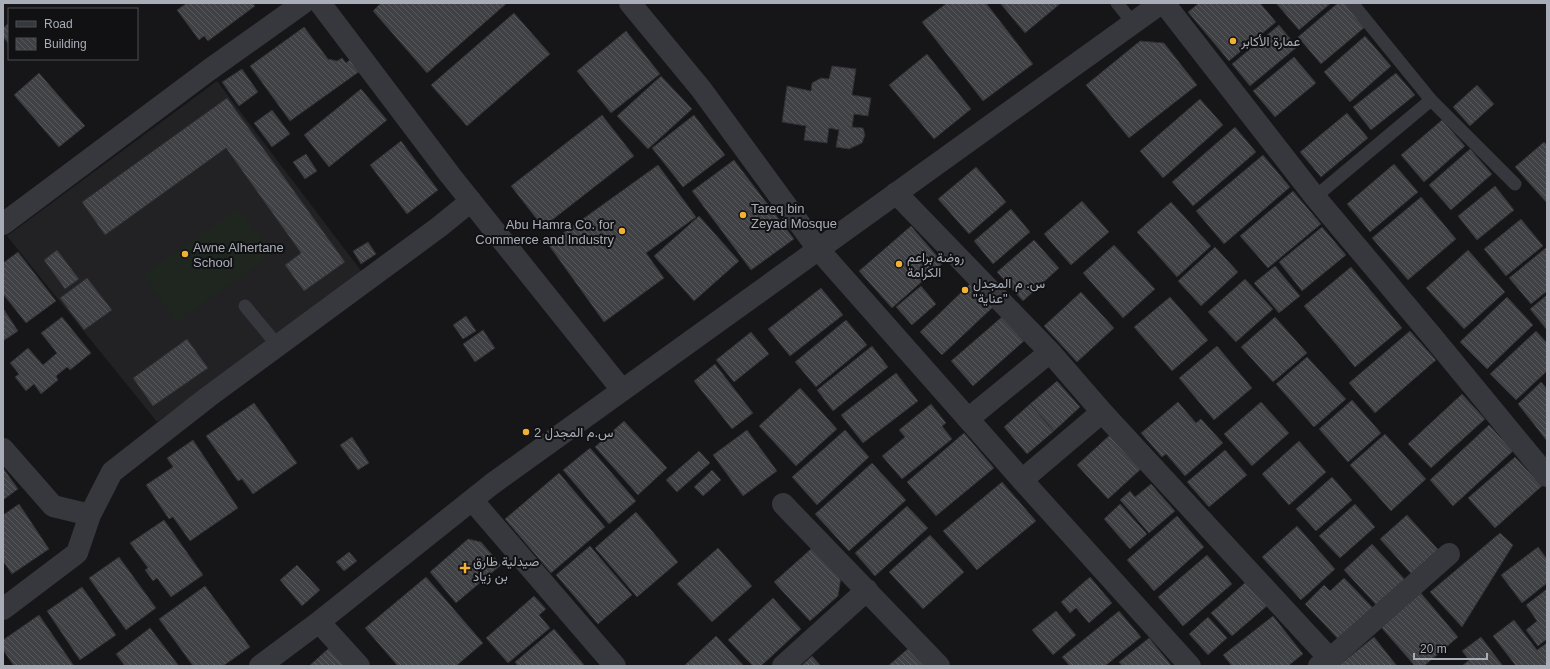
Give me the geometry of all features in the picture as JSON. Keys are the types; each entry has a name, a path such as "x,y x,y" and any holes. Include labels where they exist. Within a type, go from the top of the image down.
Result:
{"street":[{"path":"3,224 209,70 303,3"},
{"path":"320,3 471,201 622,390"},
{"path":"630,3 701,89 818,249 1022,480 1190,666"},
{"path":"260,666 319,622 472,500 622,390 1162,3 1315,197 1547,476"},
{"path":"896,193 1050,352 1325,662 1449,554"},
{"path":"3,608 77,554 90,515 112,472 208,397 439,227 471,201"},
{"path":"968,419 1050,352"},
{"path":"1022,480 1102,412"},
{"path":"3,448 53,506 90,515"},
{"path":"472,500 614,666"},
{"path":"783,504 939,666"},
{"path":"783,666 867,590"},
{"path":"319,622 359,666"}],"lane":[{"path":"1117,3 1133,23"},
{"path":"1352,3 1431,100 1515,184"},
{"path":"1315,197 1431,100"},
{"path":"246,306 278,346"}],"shaded area":[{"name":"Awne Alhertane School","path":"217,81 362,272 157,422 7,236"},
{"path":"238,208 272,254 177,322 144,275"}],"building":[{"path":"187,3 253,3 255,6 208,41 204,36 199,40 177,10"},
{"path":"381,3 507,3 427,73 373,11"},
{"path":"947,3 986,3 1033,64 983,101 922,22"},
{"path":"1000,3 1061,3 1025,33"},
{"name":"عمارة الأكابر","path":"1199,3 1260,3 1276,22 1229,61 1188,12"},
{"path":"1276,3 1331,3 1299,30"},
{"path":"1338,3 1345,3 1365,27 1321,64 1298,37"},
{"path":"514,13 550,54 467,126 431,85"},
{"path":"8,24 8,43 3,37 3,28"},
{"path":"1279,25 1297,47 1250,86 1232,64"},
{"path":"304,27 328,59 337,61 342,58 346,63 351,59 360,71 290,121 250,66"},
{"path":"626,31 660,74 611,113 577,71"},
{"path":"1365,36 1391,66 1350,102 1324,72"},
{"path":"1140,41 1164,43 1197,85 1129,138 1086,85"},
{"path":"927,54 971,109 934,139 889,85"},
{"path":"1294,57 1316,83 1275,117 1253,91"},
{"path":"832,66 856,69 852,95 871,98 868,116 854,114 852,127 863,128 865,135 862,143 849,149 836,147 839,130 829,128 827,143 804,140 806,126 782,122 787,86 811,91 812,83 821,78 829,79"},
{"path":"242,69 258,92 239,106 222,82"},
{"path":"39,73 85,126 59,147 14,95"},
{"path":"1396,73 1415,95 1371,130 1353,107"},
{"path":"661,76 692,109 648,149 617,116"},
{"path":"1477,85 1494,104 1470,126 1453,107"},
{"path":"361,89 387,120 329,167 304,135"},
{"path":"227,98 345,262 304,291 285,265 301,253 226,148 105,235 82,202"},
{"path":"1200,99 1223,125 1163,178 1140,151"},
{"path":"272,110 290,134 272,147 254,123"},
{"path":"1347,113 1368,138 1321,177 1300,152"},
{"path":"602,115 634,156 543,227 511,186"},
{"path":"694,115 725,155 683,187 652,148"},
{"path":"1442,120 1465,146 1424,182 1401,155"},
{"path":"1235,127 1256,152 1193,206 1172,182"},
{"path":"401,141 438,190 407,214 370,165"},
{"path":"1544,142 1547,145 1547,203 1515,167"},
{"path":"1470,149 1492,174 1451,210 1429,185"},
{"path":"306,154 317,171 305,179 293,162"},
{"path":"1263,155 1290,187 1224,244 1196,211"},
{"name":"Tareq bin Zeyad Mosque","path":"734,160 794,239 751,270 692,191"},
{"path":"1394,164 1418,192 1370,232 1347,204"},
{"name":"Abu Hamra Co. for Commerce and Industry","path":"658,165 696,217 646,253 664,278 604,322 548,244"},
{"path":"976,167 1006,202 969,234 938,199"},
{"path":"1495,186 1514,210 1477,240 1458,216"},
{"path":"1293,191 1321,224 1268,268 1240,236"},
{"path":"1421,197 1456,239 1408,280 1372,238"},
{"path":"1082,201 1109,232 1071,265 1044,234"},
{"path":"1171,202 1211,246 1177,277 1137,232"},
{"path":"1011,209 1030,232 993,264 974,241"},
{"path":"699,216 739,261 694,301 654,256"},
{"path":"1521,219 1543,246 1506,276 1484,249"},
{"path":"911,226 943,263 892,308 859,271"},
{"path":"1322,227 1346,255 1302,291 1279,262"},
{"path":"1034,240 1059,268 1023,301 997,272"},
{"path":"368,242 376,254 361,264 353,251"},
{"path":"1114,245 1155,289 1123,318 1083,273"},
{"path":"1215,247 1238,272 1201,306 1178,281"},
{"path":"1547,247 1547,291 1531,304 1509,278"},
{"path":"57,250 79,279 65,289 44,260"},
{"path":"1468,250 1505,292 1464,329 1426,288"},
{"path":"18,252 56,301 26,323 3,294 3,263"},
{"path":"1275,266 1300,296 1279,313 1254,283"},
{"path":"1351,267 1402,328 1355,367 1304,306"},
{"path":"87,278 112,310 84,330 60,298"},
{"path":"1245,279 1273,309 1236,342 1208,312"},
{"path":"971,283 993,307 942,355 920,332"},
{"path":"921,286 936,304 912,325 896,307"},
{"path":"821,288 843,315 790,356 768,329"},
{"path":"1081,292 1114,328 1077,362 1044,326"},
{"path":"1547,295 1547,330 1530,309"},
{"path":"1170,297 1208,340 1172,371 1134,327"},
{"path":"1507,297 1533,325 1487,369 1460,342"},
{"path":"3,308 18,331 3,341"},
{"path":"466,316 476,331 463,339 453,325"},
{"path":"1003,316 1024,341 973,386 951,361"},
{"path":"62,317 91,353 70,370 67,367 56,376 58,380 41,394 34,384 26,391 15,377 19,374 10,363 28,348 43,365 57,353 41,333"},
{"path":"1275,317 1307,353 1273,382 1241,347"},
{"path":"846,320 867,345 816,387 795,362"},
{"path":"483,330 495,348 475,362 463,344"},
{"path":"1410,331 1436,360 1375,413 1349,383"},
{"path":"1536,331 1547,343 1547,371 1516,400 1490,374"},
{"path":"751,332 769,354 734,382 716,360"},
{"path":"187,339 208,368 153,406 133,378"},
{"path":"872,346 888,367 833,411 817,390"},
{"path":"1217,346 1252,388 1214,420 1179,378"},
{"path":"1307,357 1346,399 1314,427 1276,384"},
{"path":"715,364 753,413 732,429 694,381"},
{"path":"896,373 918,401 863,443 841,415"},
{"path":"1057,381 1080,407 1054,431 1030,404"},
{"path":"1541,382 1547,389 1547,441 1518,404"},
{"path":"800,388 837,429 796,466 759,426"},
{"path":"1462,394 1485,419 1431,468 1408,444"},
{"path":"1352,400 1381,433 1348,462 1319,429"},
{"path":"1178,402 1196,423 1201,419 1223,443 1185,476 1166,454 1162,457 1141,433"},
{"path":"1261,402 1289,433 1252,466 1224,434"},
{"path":"254,403 297,463 253,494 242,479 238,481 206,436"},
{"path":"931,404 946,423 942,426 952,439 902,479 882,456 905,437 899,430"},
{"path":"1030,404 1054,431 1027,454 1004,427"},
{"path":"624,421 667,468 638,495 595,447"},
{"path":"1489,425 1513,451 1453,506 1430,480"},
{"path":"747,430 777,471 743,496 713,455"},
{"path":"845,430 869,457 817,505 792,477"},
{"path":"964,433 994,468 936,516 907,482"},
{"path":"1111,434 1142,468 1108,499 1077,465"},
{"path":"1385,434 1426,479 1391,511 1350,465"},
{"path":"352,437 369,463 358,470 340,445"},
{"path":"193,440 238,508 190,541 173,517 169,519 146,485 173,467 167,458"},
{"path":"1299,441 1326,472 1289,505 1262,474"},
{"path":"590,448 636,501 609,524 563,470"},
{"path":"1225,450 1247,475 1209,507 1187,482"},
{"path":"699,451 710,463 677,492 666,480"},
{"path":"1515,457 1542,486 1495,528 1468,498"},
{"path":"872,463 906,500 849,551 815,514"},
{"path":"3,468 18,489 3,500"},
{"path":"712,470 721,480 703,496 694,487"},
{"path":"559,473 605,527 551,573 505,519"},
{"path":"1332,477 1352,500 1316,531 1296,509"},
{"path":"1002,482 1036,521 977,570 943,531"},
{"path":"1151,484 1175,511 1149,533 1120,500 1130,491 1135,497"},
{"path":"19,504 49,549 12,574 3,561 3,515"},
{"path":"1120,504 1147,534 1130,549 1104,519"},
{"path":"1355,504 1375,527 1340,558 1319,536"},
{"path":"907,506 928,528 875,576 855,553"},
{"path":"636,512 678,562 637,597 595,548"},
{"path":"1407,515 1443,555 1416,579 1380,539"},
{"path":"1177,516 1204,547 1154,591 1127,560"},
{"path":"164,520 203,575 171,597 157,578 153,581 145,570 148,568 130,543"},
{"path":"1297,526 1335,569 1301,600 1262,557"},
{"path":"1500,533 1513,545 1462,627 1430,592"},
{"path":"930,535 964,572 923,609 889,572"},
{"name":"صيدلية طارق بن زياد","path":"468,539 481,542 501,565 456,603 430,572"},
{"path":"1372,544 1408,583 1380,609 1344,570"},
{"path":"590,546 632,595 598,624 556,575"},
{"path":"1538,547 1547,559 1547,583 1522,603 1501,575"},
{"path":"718,548 752,586 712,622 677,584"},
{"path":"812,548 841,577 838,596 810,621 774,582"},
{"path":"349,552 357,561 344,571 336,562"},
{"path":"1207,555 1232,584 1183,626 1158,597"},
{"path":"119,557 156,608 126,630 89,578"},
{"path":"297,565 320,590 302,606 280,580"},
{"path":"426,577 483,643 456,666 398,666 365,628"},
{"path":"1090,577 1112,603 1089,623 1076,608 1070,613 1061,602"},
{"path":"1344,578 1375,610 1341,642 1305,604 1324,585 1330,591"},
{"path":"1247,581 1268,605 1232,636 1211,613"},
{"path":"205,586 250,647 223,666 193,666 159,619"},
{"path":"82,587 116,635 80,660 47,611"},
{"path":"1547,589 1547,639 1538,646 1526,630 1537,621 1526,605"},
{"path":"1420,592 1458,637 1424,666 1415,666 1380,626"},
{"path":"534,596 546,609 539,615 550,628 508,663 486,638"},
{"path":"773,598 801,629 761,666 753,666 728,640"},
{"path":"1056,611 1076,635 1053,655 1032,630"},
{"path":"1119,611 1141,637 1105,666 1070,666 1062,657"},
{"path":"39,615 74,666 14,666 3,650 3,640"},
{"path":"1273,616 1303,654 1288,666 1232,666 1223,655"},
{"path":"1208,617 1227,638 1208,655 1189,634"},
{"path":"1514,620 1537,650 1547,643 1547,666 1516,666 1493,636"},
{"path":"150,628 179,666 125,666 116,654"},
{"path":"554,629 585,666 518,666 515,662"},
{"path":"716,636 744,666 684,666"},
{"path":"1374,637 1397,666 1338,666"},
{"path":"1481,637 1503,666 1462,666 1469,660 1462,651"},
{"path":"1149,638 1172,666 1122,666 1119,662"},
{"path":"910,647 927,666 888,666"},
{"path":"329,648 346,666 309,666"},
{"path":"812,656 821,666 801,666"}],"place":[{"name":"عمارة الأكابر","path":"1233,41"},
{"name":"Tareq bin Zeyad Mosque","path":"743,215"},
{"name":"Abu Hamra Co. for Commerce and Industry","path":"622,231"},
{"name":"Awne Alhertane School","path":"185,254"},
{"name":"روضة براعم الكرامة","path":"899,264"},
{"name":"س. م المجدل \"عناية\"","path":"965,290"},
{"name":"س.م المجدل 2","path":"526,432"},
{"name":"صيدلية طارق بن زياد","path":"465,568"}]}
